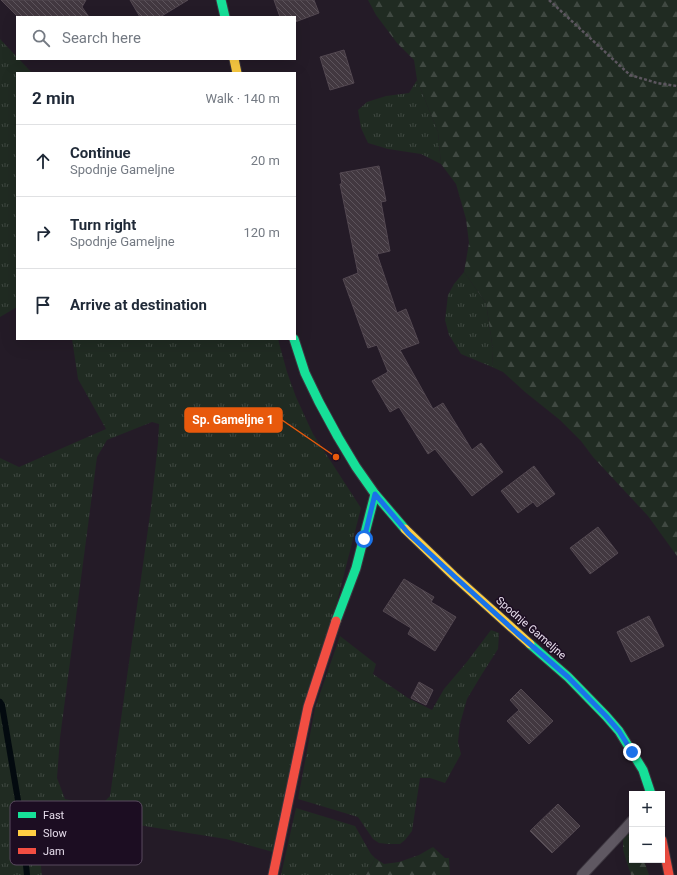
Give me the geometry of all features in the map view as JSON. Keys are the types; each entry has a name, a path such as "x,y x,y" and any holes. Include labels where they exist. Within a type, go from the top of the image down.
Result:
{"street":[{"path":"221,0 225,16"},
{"path":"234,60 237,72"},
{"name":"Spodnje Gameljne","path":"294,340 305,373 319,402 356,467 375,494 408,533 506,623 568,677 606,716 619,731 643,770 649,791"},
{"path":"273,875 308,707 336,620 356,568 375,494"},
{"path":"665,855 669,875"}],"lane":[{"path":"582,875 629,824"}],"path":[{"path":"549,0 630,75 657,83 677,86"}],"green space":[{"path":"368,0 677,0 677,556 648,516 593,457 581,441 560,420 503,372 492,367 493,350 486,303 464,272 469,243 466,219 456,184 441,164 438,132 417,80 414,60 397,43 376,15"},
{"path":"0,39 16,56 16,60 20,60 31,72 16,72 16,308 0,317"},
{"path":"417,80 438,132 441,164 421,154 388,149 368,143 361,128 358,110 367,102 386,96 409,93"},
{"path":"464,272 486,303 493,350 492,367 461,354 449,335 445,320 448,295 454,284"},
{"path":"72,340 278,340 296,397 313,434 361,508 273,852 226,839 142,826 142,801 105,801 110,796 151,508 159,424 152,422 107,440 97,457 60,738 57,778 65,799 74,801 10,801 10,865 41,865 42,875 0,875 0,458 19,467 106,429 78,379"},
{"path":"491,630 499,633 498,649 467,699 460,724 458,742 461,754 445,783 430,778 420,778 412,831 405,840 400,844 379,843 373,839 358,817 298,799 315,708 340,636 376,664 373,674 408,698 432,710 444,689"},
{"path":"296,808 355,826 371,854 375,858 366,875 281,875"},
{"path":"629,834 629,863 645,863 649,875 631,875 623,850 623,835"},
{"path":"433,847 445,858 449,858 450,875 366,875 375,858 384,864 399,862 419,855"}],"building":[{"path":"1,0 86,0 82,7 88,16 17,16"},
{"path":"130,0 188,0 162,16 139,16"},
{"path":"274,0 314,0 319,13 296,22 296,16 280,16"},
{"path":"344,50 354,83 330,90 320,57"},
{"path":"379,166 386,201 381,202 390,251 377,254 397,313 406,309 419,343 400,350 433,409 443,403 472,450 481,443 503,472 472,496 435,449 428,454 399,407 390,412 372,381 388,372 377,345 368,348 343,279 358,273 340,184 342,184 340,173"},
{"path":"534,466 555,494 537,507 533,502 518,513 501,491"},
{"path":"598,527 618,553 590,574 570,548"},
{"path":"404,579 434,597 431,602 456,617 435,651 408,634 411,628 383,611"},
{"path":"649,616 664,646 631,662 617,632"},
{"path":"419,682 433,690 426,705 411,698"},
{"path":"521,689 553,721 529,744 507,721 519,710 510,700"},
{"path":"558,804 580,826 552,853 530,831"}],"waterway":[{"path":"0,702 2,705 18,801"},
{"path":"26,865 27,875"}],"traffic: fast":[{"path":"221,0 225,16"},
{"path":"294,340 305,373 338,437 356,467 375,494 405,529"},
{"path":"336,621 356,568 375,494"},
{"path":"530,644 568,677 619,731 643,770 650,791"}],"traffic: slow":[{"path":"234,60 237,72"},
{"path":"405,529 454,576 530,644"}],"traffic: jam":[{"path":"273,875 308,707 336,621"},
{"path":"665,855 669,875"}],"place":[{"name":"Sp. Gameljne 1","path":"336,457"}],"route":[{"path":"364,539 375,494 408,533 517,633 568,677 619,731 632,752"}]}
